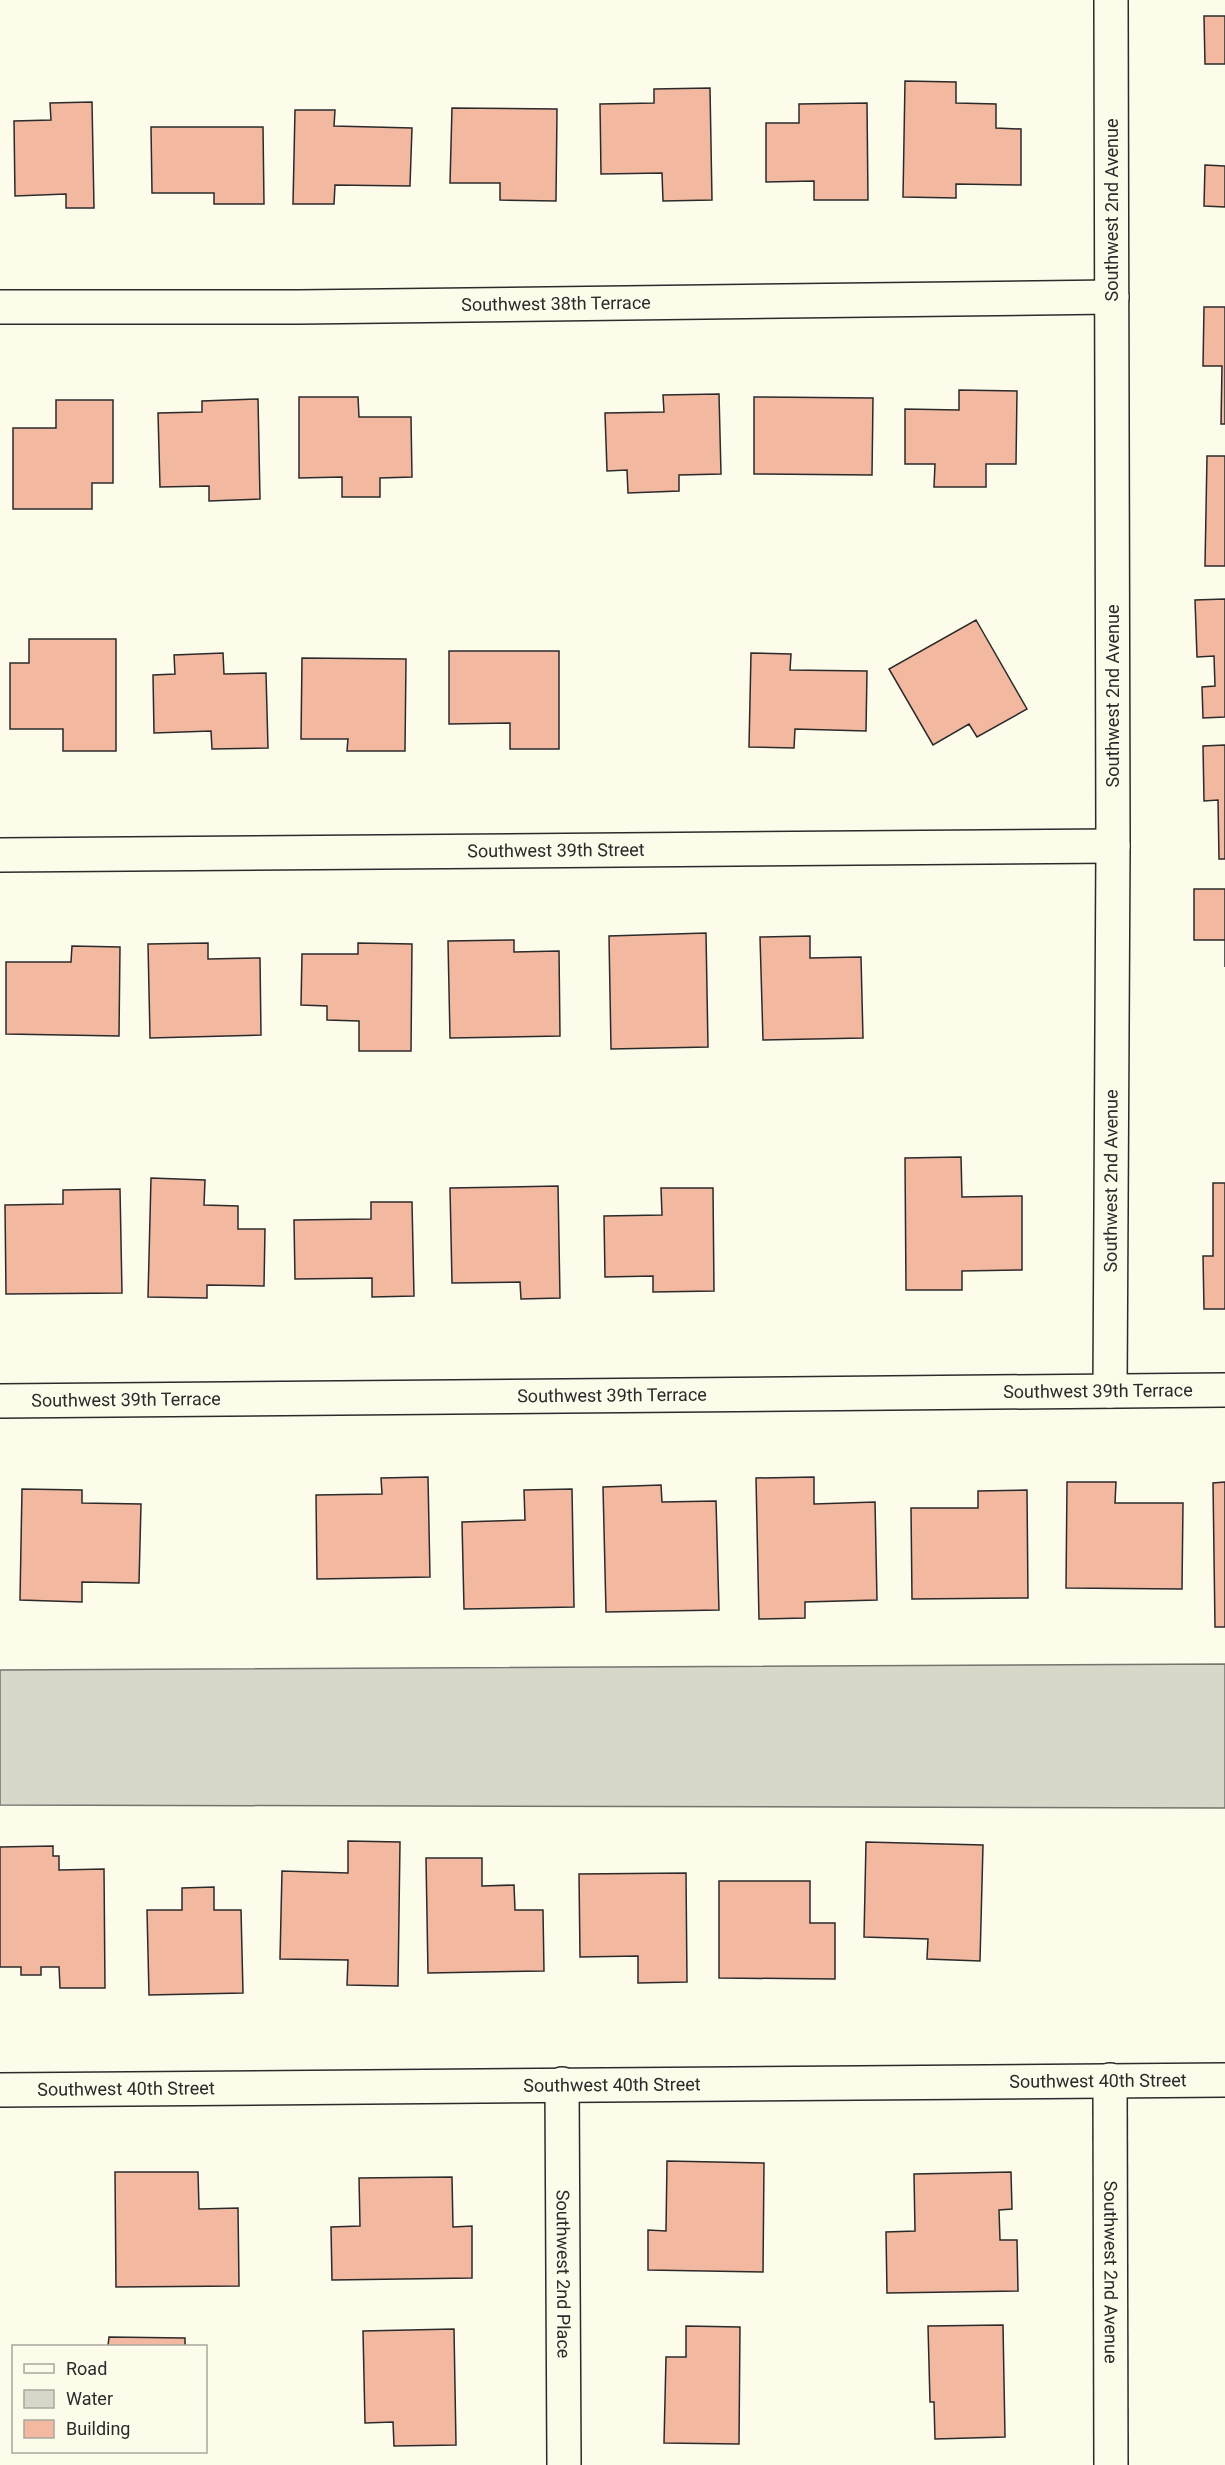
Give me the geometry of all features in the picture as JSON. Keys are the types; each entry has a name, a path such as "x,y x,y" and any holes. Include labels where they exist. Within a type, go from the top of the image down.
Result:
{"street":[{"name":"Southwest 2nd Avenue","path":"1110,1391 1113,846 1111,0"},
{"name":"Southwest 38th Terrace","path":"0,307 370,306 1112,297"},
{"name":"Southwest 39th Street","path":"0,855 1113,846"},
{"name":"Southwest 39th Terrace","path":"0,1401 1225,1390"},
{"name":"Southwest 2nd Avenue","path":"1110,2080 1111,2465"},
{"name":"Southwest 40th Street","path":"0,2090 1225,2080"},
{"name":"Southwest 2nd Place","path":"562,2084 564,2465"}],"water":[{"path":"1225,1664 1225,1808 0,1805 0,1670"}],"building":[{"path":"1204,16 1225,16 1225,64 1205,64"},
{"path":"905,81 956,82 956,103 996,104 996,128 1021,129 1021,185 956,184 956,198 903,197"},
{"path":"710,88 712,200 663,201 662,173 601,174 600,104 654,103 654,89"},
{"path":"92,102 94,208 66,208 66,194 15,196 14,121 51,120 50,103"},
{"path":"867,103 868,200 814,200 814,181 766,182 766,123 799,123 799,104"},
{"path":"452,108 557,109 556,201 500,200 500,183 450,183"},
{"path":"295,110 335,110 334,126 412,128 410,186 335,185 334,204 293,204"},
{"path":"151,127 263,127 264,204 214,204 214,193 152,193"},
{"path":"1205,165 1225,166 1225,207 1204,206"},
{"path":"1204,307 1225,307 1225,424 1221,424 1222,366 1203,366"},
{"path":"959,390 1017,391 1016,464 986,464 986,487 934,487 935,464 905,464 905,409 959,410"},
{"path":"719,394 721,474 679,475 679,491 628,493 627,470 607,471 605,413 664,412 663,395"},
{"path":"299,397 358,397 359,417 411,417 412,477 380,478 380,497 342,497 342,477 299,478"},
{"path":"754,397 873,398 872,475 754,474"},
{"path":"258,399 260,499 209,501 209,486 160,487 158,413 202,412 202,401"},
{"path":"56,400 113,400 113,483 92,483 92,509 13,509 13,428 56,428"},
{"path":"1207,456 1225,456 1225,566 1205,566"},
{"path":"1225,599 1225,717 1203,718 1202,687 1215,686 1214,656 1197,657 1195,600"},
{"path":"976,620 1027,709 977,737 969,724 933,745 889,669"},
{"path":"29,639 116,639 116,751 63,751 63,729 10,729 10,663 29,663"},
{"path":"449,651 559,651 559,749 510,749 510,723 449,724"},
{"path":"223,653 224,674 266,673 268,748 212,749 211,731 154,733 153,675 175,674 174,655"},
{"path":"751,653 791,654 790,670 867,671 866,731 795,729 794,748 749,747"},
{"path":"302,658 406,659 405,751 347,751 348,739 301,739"},
{"path":"1225,745 1225,859 1219,859 1218,800 1204,801 1203,746"},
{"path":"1194,889 1225,889 1225,940 1194,940"},
{"path":"706,933 708,1047 611,1049 609,936"},
{"path":"810,936 810,958 861,957 863,1038 763,1040 760,937"},
{"path":"514,940 514,952 559,951 560,1036 450,1038 448,941"},
{"path":"208,943 208,959 260,958 261,1035 150,1038 148,944"},
{"path":"358,943 412,944 411,1051 359,1051 359,1021 327,1020 327,1006 301,1005 302,954 358,954"},
{"path":"72,946 120,947 119,1036 6,1034 6,962 71,962"},
{"path":"961,1157 962,1197 1022,1196 1022,1270 962,1271 962,1290 906,1290 905,1158"},
{"path":"151,1178 205,1180 204,1205 238,1206 238,1229 265,1229 264,1286 207,1285 207,1298 148,1297"},
{"path":"1213,1183 1225,1183 1225,1309 1204,1309 1203,1256 1213,1256"},
{"path":"558,1186 560,1298 521,1299 520,1282 452,1283 450,1188"},
{"path":"661,1188 713,1188 714,1291 653,1292 653,1276 605,1277 604,1216 662,1215"},
{"path":"120,1189 122,1293 6,1294 5,1205 63,1204 63,1190"},
{"path":"371,1202 412,1202 414,1296 372,1297 372,1278 295,1279 294,1220 371,1219"},
{"path":"428,1477 430,1577 317,1579 316,1495 382,1494 381,1478"},
{"path":"814,1477 814,1504 875,1502 877,1600 805,1602 805,1618 759,1619 756,1478"},
{"path":"1067,1482 1116,1482 1115,1503 1183,1503 1182,1589 1066,1588"},
{"path":"1225,1482 1225,1627 1215,1627 1213,1483"},
{"path":"661,1485 662,1502 716,1501 719,1610 606,1612 603,1487"},
{"path":"22,1489 82,1490 82,1503 141,1504 139,1583 82,1582 82,1602 20,1600"},
{"path":"572,1489 574,1607 464,1609 462,1522 525,1520 524,1490"},
{"path":"1027,1490 1028,1598 912,1599 911,1508 978,1508 978,1491"},
{"path":"348,1841 400,1842 398,1986 347,1985 348,1960 280,1959 282,1871 348,1873"},
{"path":"866,1842 983,1845 980,1961 927,1959 928,1939 864,1937"},
{"path":"53,1846 53,1856 59,1856 59,1870 104,1869 105,1988 60,1988 59,1967 41,1967 41,1975 21,1975 21,1967 0,1967 0,1847"},
{"path":"426,1858 482,1858 482,1886 514,1885 515,1910 543,1910 544,1971 428,1973"},
{"path":"686,1873 687,1982 638,1983 638,1956 580,1957 579,1874"},
{"path":"719,1881 810,1881 810,1923 835,1923 835,1979 719,1978"},
{"path":"214,1887 214,1910 241,1910 243,1993 149,1995 147,1910 182,1910 182,1888"},
{"path":"667,2161 764,2163 763,2272 648,2270 648,2230 666,2231"},
{"path":"115,2172 198,2172 199,2209 238,2208 239,2286 116,2287"},
{"path":"1011,2172 1012,2209 999,2210 1000,2240 1017,2240 1018,2291 887,2293 886,2232 915,2231 914,2174"},
{"path":"452,2177 453,2227 472,2226 472,2278 332,2280 331,2227 360,2226 359,2178"},
{"path":"1003,2325 1005,2437 935,2439 934,2402 930,2402 928,2326"},
{"path":"686,2326 740,2327 739,2444 664,2443 666,2357 686,2357"},
{"path":"454,2329 456,2445 394,2446 393,2422 365,2423 363,2331"},
{"path":"109,2337 185,2338 185,2345 108,2345"}]}
